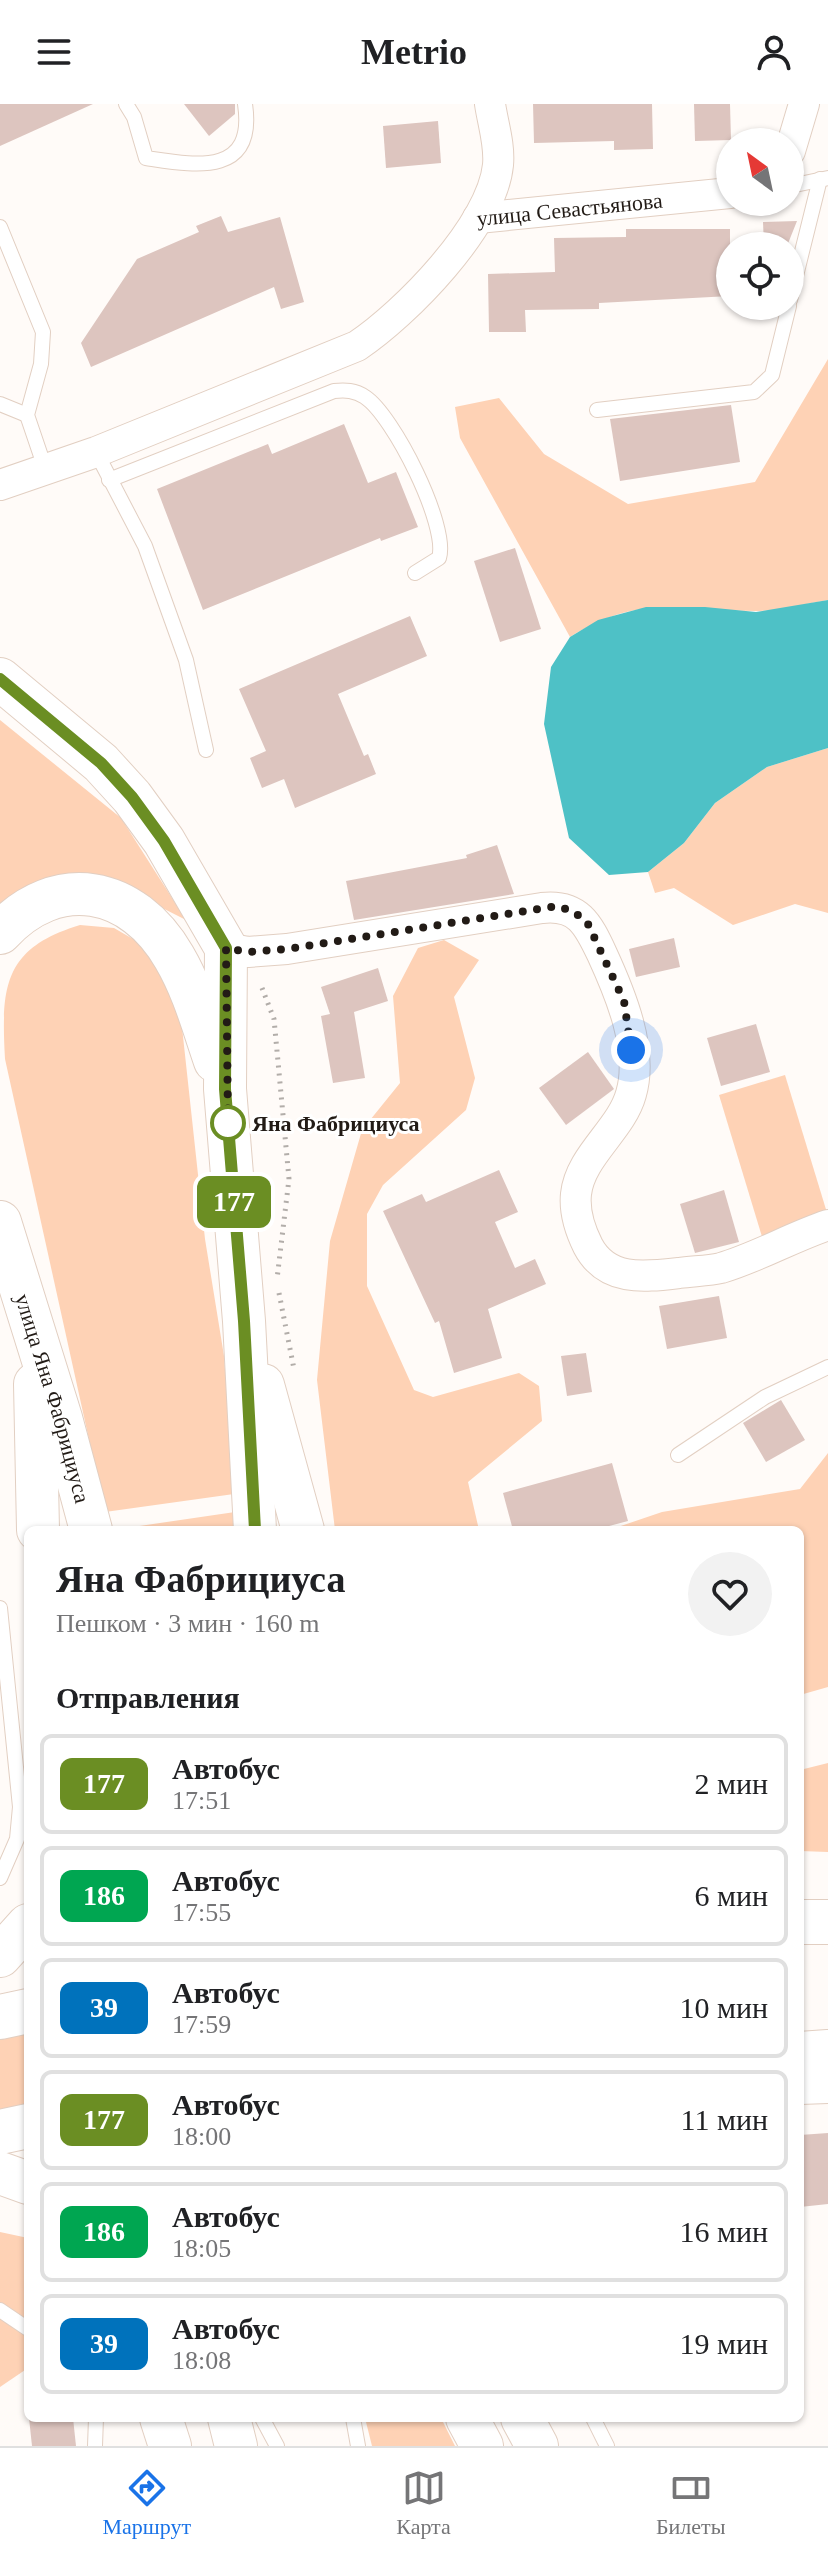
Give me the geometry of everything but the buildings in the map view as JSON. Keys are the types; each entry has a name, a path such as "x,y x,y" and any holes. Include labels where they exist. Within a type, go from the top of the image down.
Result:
{"main road":[{"path":"0,679 101,763 132,797 164,841 226,948 225,1089 244,1321 255,1526"},
{"path":"0,933 16,916 36,904 66,894 87,893 112,899 135,912 174,957 193,997 225,1089"},
{"name":"улица Яна Фабрициуса","path":"0,1222 90,1526"},
{"path":"244,1321 302,1526"},
{"path":"34,1331 38,1526"},
{"path":"804,1904 828,1907"},
{"path":"804,1922 828,1922"},
{"path":"0,1956 24,1929"},
{"path":"0,2017 24,2012"},
{"path":"804,2054 828,2052"},
{"path":"804,2083 828,2082"},
{"path":"0,2132 24,2127"},
{"path":"0,2173 24,2182"},
{"path":"162,2422 170,2446"},
{"path":"230,2422 236,2446"},
{"path":"469,2422 482,2446"},
{"path":"524,2422 537,2446"}],"street":[{"name":"улица Севастьянова","path":"490,104 498,167 478,218 716,194"},
{"path":"797,128 804,104"},
{"path":"0,485 96,452 357,346 389,324 417,298 478,218"},
{"path":"226,948 248,952 287,949 558,906 574,912 587,922 624,1001 629,1021 634,1079 631,1095 581,1176 576,1192 575,1210 580,1231 594,1257 610,1271 641,1277 720,1268 828,1225"}],"lane":[{"path":"126,104 134,117 146,158 200,166 214,165 230,157 245,133 245,104"},
{"path":"804,183 824,179 804,250"},
{"path":"0,227 43,332 41,364 27,415 45,468"},
{"path":"597,410 754,392 772,375 786,320"},
{"path":"109,480 334,391 349,390 365,397 378,410 408,454 441,537 439,558 415,573"},
{"path":"0,404 27,415"},
{"path":"96,452 145,546 186,660 206,750"},
{"path":"678,1455 765,1397 828,1367"},
{"path":"0,1608 20,1807 17,1839 0,1878"},
{"path":"0,2310 24,2326"},
{"path":"95,2446 96,2422"},
{"path":"264,2422 277,2446"},
{"path":"354,2422 358,2446"},
{"path":"595,2422 607,2446"}],"shaded area":[{"path":"828,359 828,600 764,611 640,609 595,623 570,637 460,438 455,407 499,398 544,454 628,504 755,482"},
{"path":"0,720 121,818 186,920 109,881 0,919"},
{"path":"828,748 828,913 795,904 733,925 674,888 655,893 648,872 684,843 715,803 767,767"},
{"path":"80,925 114,928 145,946 163,974 181,1018 205,1239 224,1356 234,1494 105,1512 5,1059 4,1010 12,973 36,945"},
{"path":"444,940 479,960 454,997 475,1078 466,1110 383,1185 367,1214 367,1286 414,1390 433,1397 519,1373 539,1386 542,1421 468,1482 478,1526 335,1526 317,1380 330,1241 362,1130 400,1083 393,996 418,948"},
{"path":"785,1075 828,1216 763,1240 719,1095"},
{"path":"828,1453 828,1687 804,1694 804,1526 621,1526 662,1512 800,1489"},
{"path":"235,1512 236,1526 139,1526"},
{"path":"828,1763 828,1852 804,1851 804,1769"},
{"path":"24,2033 24,2112 0,2115 0,2036"},
{"path":"0,2232 24,2237 24,2371 0,2387"},
{"path":"366,2422 443,2422 455,2446 372,2446"}],"water":[{"path":"828,600 828,748 767,767 715,803 684,843 648,872 609,875 569,838 544,724 551,667 570,637 598,620 646,607 705,607 756,612"}],"bus line":[{"name":"177","path":"0,679 101,763 132,797 164,841 226,948 225,1089 244,1321 255,1526"}],"place":[{"name":"Яна Фабрициуса","path":"228,1123"}],"route":[{"path":"228,1123 225,1089 226,948 248,952 287,949 558,906 574,912 587,922 624,1001 631,1050"}]}
